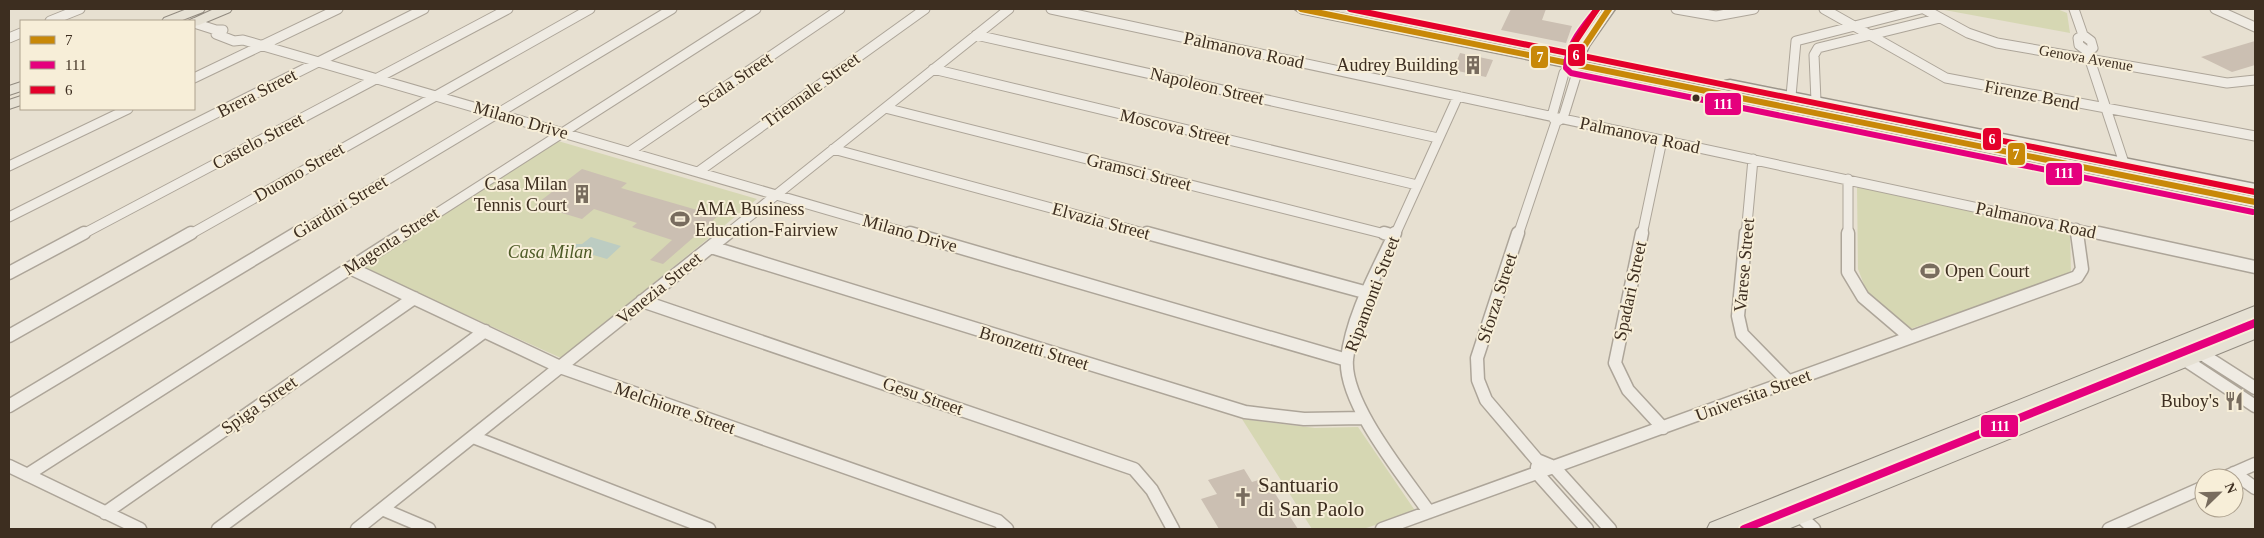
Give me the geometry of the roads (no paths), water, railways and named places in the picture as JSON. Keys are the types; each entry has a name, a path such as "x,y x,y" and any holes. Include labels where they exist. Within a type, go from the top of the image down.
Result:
{"main road":[{"path":"179,20 198,9"},
{"path":"195,23 224,9"},
{"path":"1301,9 1791,96 2255,189"},
{"path":"1349,9 2255,202"},
{"path":"1577,59 1605,9"},
{"path":"1766,529 1807,522 2184,351 2255,312"},
{"path":"1718,529 2184,351 2255,332"}],"street":[{"path":"52,20 80,9"},
{"path":"195,78 338,9"},
{"name":"Brera Street","path":"9,217 424,9"},
{"name":"Castelo Street","path":"9,273 508,9"},
{"name":"Duomo Street","path":"9,336 434,95 590,9"},
{"name":"Giardini Street","path":"9,406 672,9"},
{"name":"Magenta Street","path":"26,475 756,9"},
{"name":"Scala Street","path":"629,152 840,9"},
{"name":"Triennale Street","path":"698,172 925,9"},
{"name":"Venezia Street","path":"357,529 1009,9"},
{"name":"Palmanova Road","path":"1051,9 1557,119 1848,179 2255,267"},
{"path":"1676,9 1721,16 1754,9"},
{"name":"Firenze Bend","path":"1824,9 1946,78 2255,136"},
{"path":"1791,96 1794,44 1796,41 1923,9"},
{"name":"Genova Avenue","path":"1923,9 1986,40 2088,55 2227,83 2255,80"},
{"path":"2074,9 2083,35 2091,41 2093,48 2088,55 2124,163"},
{"path":"2215,9 2255,27"},
{"path":"1816,101 1815,52 1824,46 1940,18"},
{"name":"Milano Drive","path":"195,23 216,30 216,34 234,40 243,40 376,78 1347,360"},
{"name":"Napoleon Street","path":"976,35 1438,138"},
{"name":"Sforza Street","path":"1577,59 1576,76 1557,119 1477,358 1478,380 1486,400 1537,467 1588,529"},
{"name":"Moscova Street","path":"933,69 1417,185"},
{"name":"Ripamonti Street","path":"1429,512 1363,418 1352,388 1347,360 1355,327 1368,293 1458,96"},
{"name":"Gramsci Street","path":"885,108 1394,236"},
{"path":"9,166 126,110"},
{"name":"Spadari Street","path":"1662,140 1615,363 1620,380 1663,428"},
{"name":"Elvazia Street","path":"833,149 1368,293"},
{"name":"Varese Street","path":"1753,159 1738,316 1742,334 1789,382"},
{"path":"1848,179 1848,272 1863,297 1910,337"},
{"name":"Universita Street","path":"1554,467 2077,277 2082,269 2076,228"},
{"name":"Bronzetti Street","path":"711,247 1245,412 1274,418 1305,420 1363,418"},
{"name":"Melchiorre Street","path":"350,268 560,367 998,521 1007,529"},
{"name":"Spiga Street","path":"105,513 414,298"},
{"name":"Gesu Street","path":"642,301 1094,454 1134,470 1152,490 1173,529"},
{"path":"218,529 484,331"},
{"path":"2184,351 2225,369 2255,388"},
{"path":"2184,351 2209,376 2255,406"},
{"path":"2209,376 2225,369"},
{"path":"473,437 709,529"},
{"path":"9,466 140,529"},
{"path":"1382,529 1429,512 1537,467"},
{"name":"Sforza Street","path":"1537,467 1554,467 1610,529"},
{"path":"2109,529 2194,491"},
{"path":"382,509 429,529"}],"place":[{"name":"Audrey Building","path":"1473,65"},
{"name":"Casa Milan Tennis Court","path":"582,194"},
{"name":"AMA Business Education-Fairview","path":"680,219"},
{"name":"Open Court","path":"1930,271"},
{"name":"Buboy's","path":"2234,401"},
{"name":"Santuario di San Paolo","path":"1243,497"}],"park label":[{"name":"Casa Milan","path":"550,252"}]}
